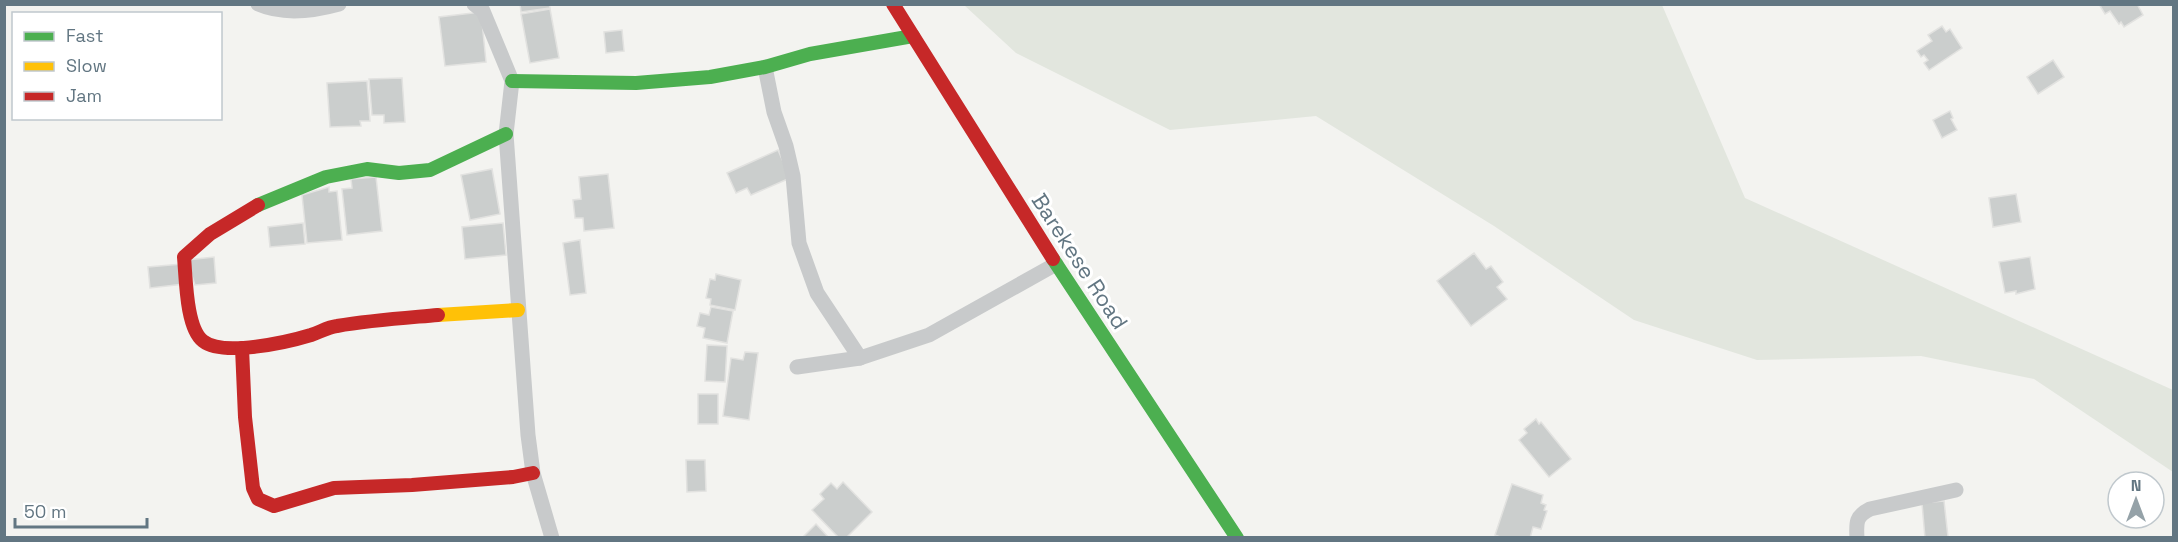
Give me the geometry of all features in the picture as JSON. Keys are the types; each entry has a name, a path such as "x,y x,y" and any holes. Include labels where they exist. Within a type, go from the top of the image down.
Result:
{"street":[{"path":"258,4 271,10 288,11 339,4"},
{"path":"474,4 483,11 512,81 506,134 518,310 533,473 552,537"},
{"name":"Barekese Road","path":"893,4 1056,264 1237,537"},
{"path":"512,81 636,83 710,76 765,67 810,54 913,36"},
{"path":"765,67 774,112 786,146 793,176 799,243 818,293 860,358"},
{"path":"506,134 430,170 399,173 367,169 326,177 261,203 198,242 184,257 190,315 198,335 204,342 229,349 282,341 334,326 386,319 518,310"},
{"path":"796,367 860,358 929,335 1056,264"},
{"path":"242,348 245,417 253,488 258,499 265,504 274,506 285,504 334,488 412,485 513,477 533,473"},
{"path":"1857,537 1856,519 1870,509 1956,490"}],"shaded area":[{"path":"964,5 1662,5 1745,198 2173,390 2173,472 2034,379 1921,356 1757,360 1634,320 1494,226 1316,116 1170,130 1016,53"}],"building":[{"path":"520,4 549,4 550,8 521,12"},
{"path":"2099,4 2137,4 2143,15 2124,27 2110,11 2105,14"},
{"path":"550,9 559,58 530,63 521,14"},
{"path":"481,12 486,62 445,66 439,17"},
{"path":"1942,26 1946,32 1950,29 1962,48 1929,70 1924,63 1928,60 1924,55 1921,57 1917,51 1932,41 1928,35"},
{"path":"622,30 624,51 606,53 604,32"},
{"path":"2053,60 2064,77 2038,94 2027,77"},
{"path":"402,78 405,122 384,123 384,115 372,115 369,79"},
{"path":"367,81 370,121 360,121 361,126 330,127 327,83"},
{"path":"1950,111 1953,118 1951,119 1957,130 1942,138 1933,120"},
{"path":"778,150 790,178 751,195 747,188 736,193 727,173"},
{"path":"492,169 500,214 470,220 461,175"},
{"path":"608,174 614,228 584,231 583,218 575,218 573,200 581,199 579,177"},
{"path":"376,177 382,231 347,235 342,189 352,188 351,179"},
{"path":"329,187 329,192 337,191 342,240 307,243 302,195"},
{"path":"2016,194 2021,222 1993,227 1989,198"},
{"path":"303,223 305,244 270,247 268,227"},
{"path":"503,223 506,255 465,259 462,227"},
{"path":"580,240 586,293 570,295 563,243"},
{"path":"1474,253 1486,269 1491,266 1503,282 1497,287 1507,299 1471,326 1437,281"},
{"path":"214,257 216,283 195,285 187,260"},
{"path":"2030,257 2035,289 2016,294 2016,291 2005,293 1999,262"},
{"path":"182,264 184,284 150,288 148,267"},
{"path":"716,274 741,280 735,310 710,305 711,299 706,298 710,279 715,280"},
{"path":"711,307 733,311 727,343 703,338 705,328 697,326 700,313 709,315"},
{"path":"707,345 727,346 725,382 705,381"},
{"path":"745,352 758,353 749,420 723,416 731,358 743,360"},
{"path":"698,394 718,394 718,424 698,424"},
{"path":"1536,419 1571,459 1549,477 1519,440 1527,433 1524,429"},
{"path":"686,460 705,460 706,491 687,492"},
{"path":"843,482 872,512 846,538 839,538 812,510 824,499 820,494 831,483 837,489"},
{"path":"1512,484 1543,495 1541,503 1546,505 1544,510 1547,511 1541,529 1533,527 1530,538 1503,538 1495,535"},
{"path":"1944,501 1948,537 1925,538 1922,503"},
{"path":"816,524 829,538 802,538"}],"traffic: fast":[{"path":"512,81 636,83 710,77 765,67 810,54 913,36"},
{"path":"258,205 326,177 367,169 399,173 430,170 506,134"},
{"path":"1053,259 1237,538"}],"traffic: slow":[{"path":"438,315 518,310"}],"traffic: jam":[{"path":"893,4 1053,259"},
{"path":"258,205 210,234 184,257 190,314 197,335 203,341 212,346 225,348 256,347 301,338 334,327 438,315"},
{"path":"242,348 245,417 253,488 258,499 274,506 334,488 412,485 513,477 533,473"}]}
